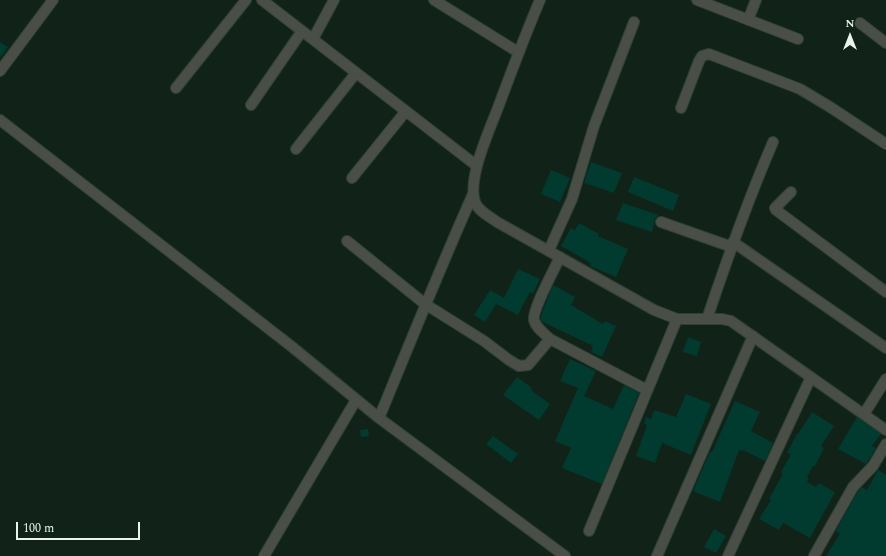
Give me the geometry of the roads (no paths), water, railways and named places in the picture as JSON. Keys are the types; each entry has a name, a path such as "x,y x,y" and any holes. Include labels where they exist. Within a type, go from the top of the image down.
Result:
{"street":[{"path":"0,71 53,0"},
{"path":"176,88 246,0"},
{"path":"262,0 477,166"},
{"path":"313,39 334,0"},
{"path":"434,0 518,52"},
{"path":"379,418 441,264 473,194 477,166 518,52 540,0"},
{"path":"697,0 798,39"},
{"path":"748,20 756,0"},
{"path":"549,250 572,199 594,126 634,22"},
{"path":"860,23 886,43"},
{"path":"251,105 302,31"},
{"path":"681,108 699,60 702,56 709,54 800,89 830,106 886,144"},
{"path":"296,149 356,73"},
{"path":"352,178 406,111"},
{"path":"0,120 291,346 379,418 565,556"},
{"path":"707,319 733,244 773,142"},
{"path":"791,192 775,208 776,210 886,292"},
{"path":"473,194 475,203 479,209 497,222 654,310 676,319 722,319 731,321 886,430"},
{"path":"661,222 733,244 886,348"},
{"path":"347,241 425,304 484,341 519,366 528,364 550,339"},
{"path":"560,257 536,307 534,318 537,326 550,339 647,390"},
{"path":"589,531 676,319"},
{"path":"657,556 753,336"},
{"path":"728,556 812,377"},
{"path":"864,414 886,379"},
{"path":"264,556 356,400"},
{"path":"814,556 853,487 872,466 886,444"}]}
